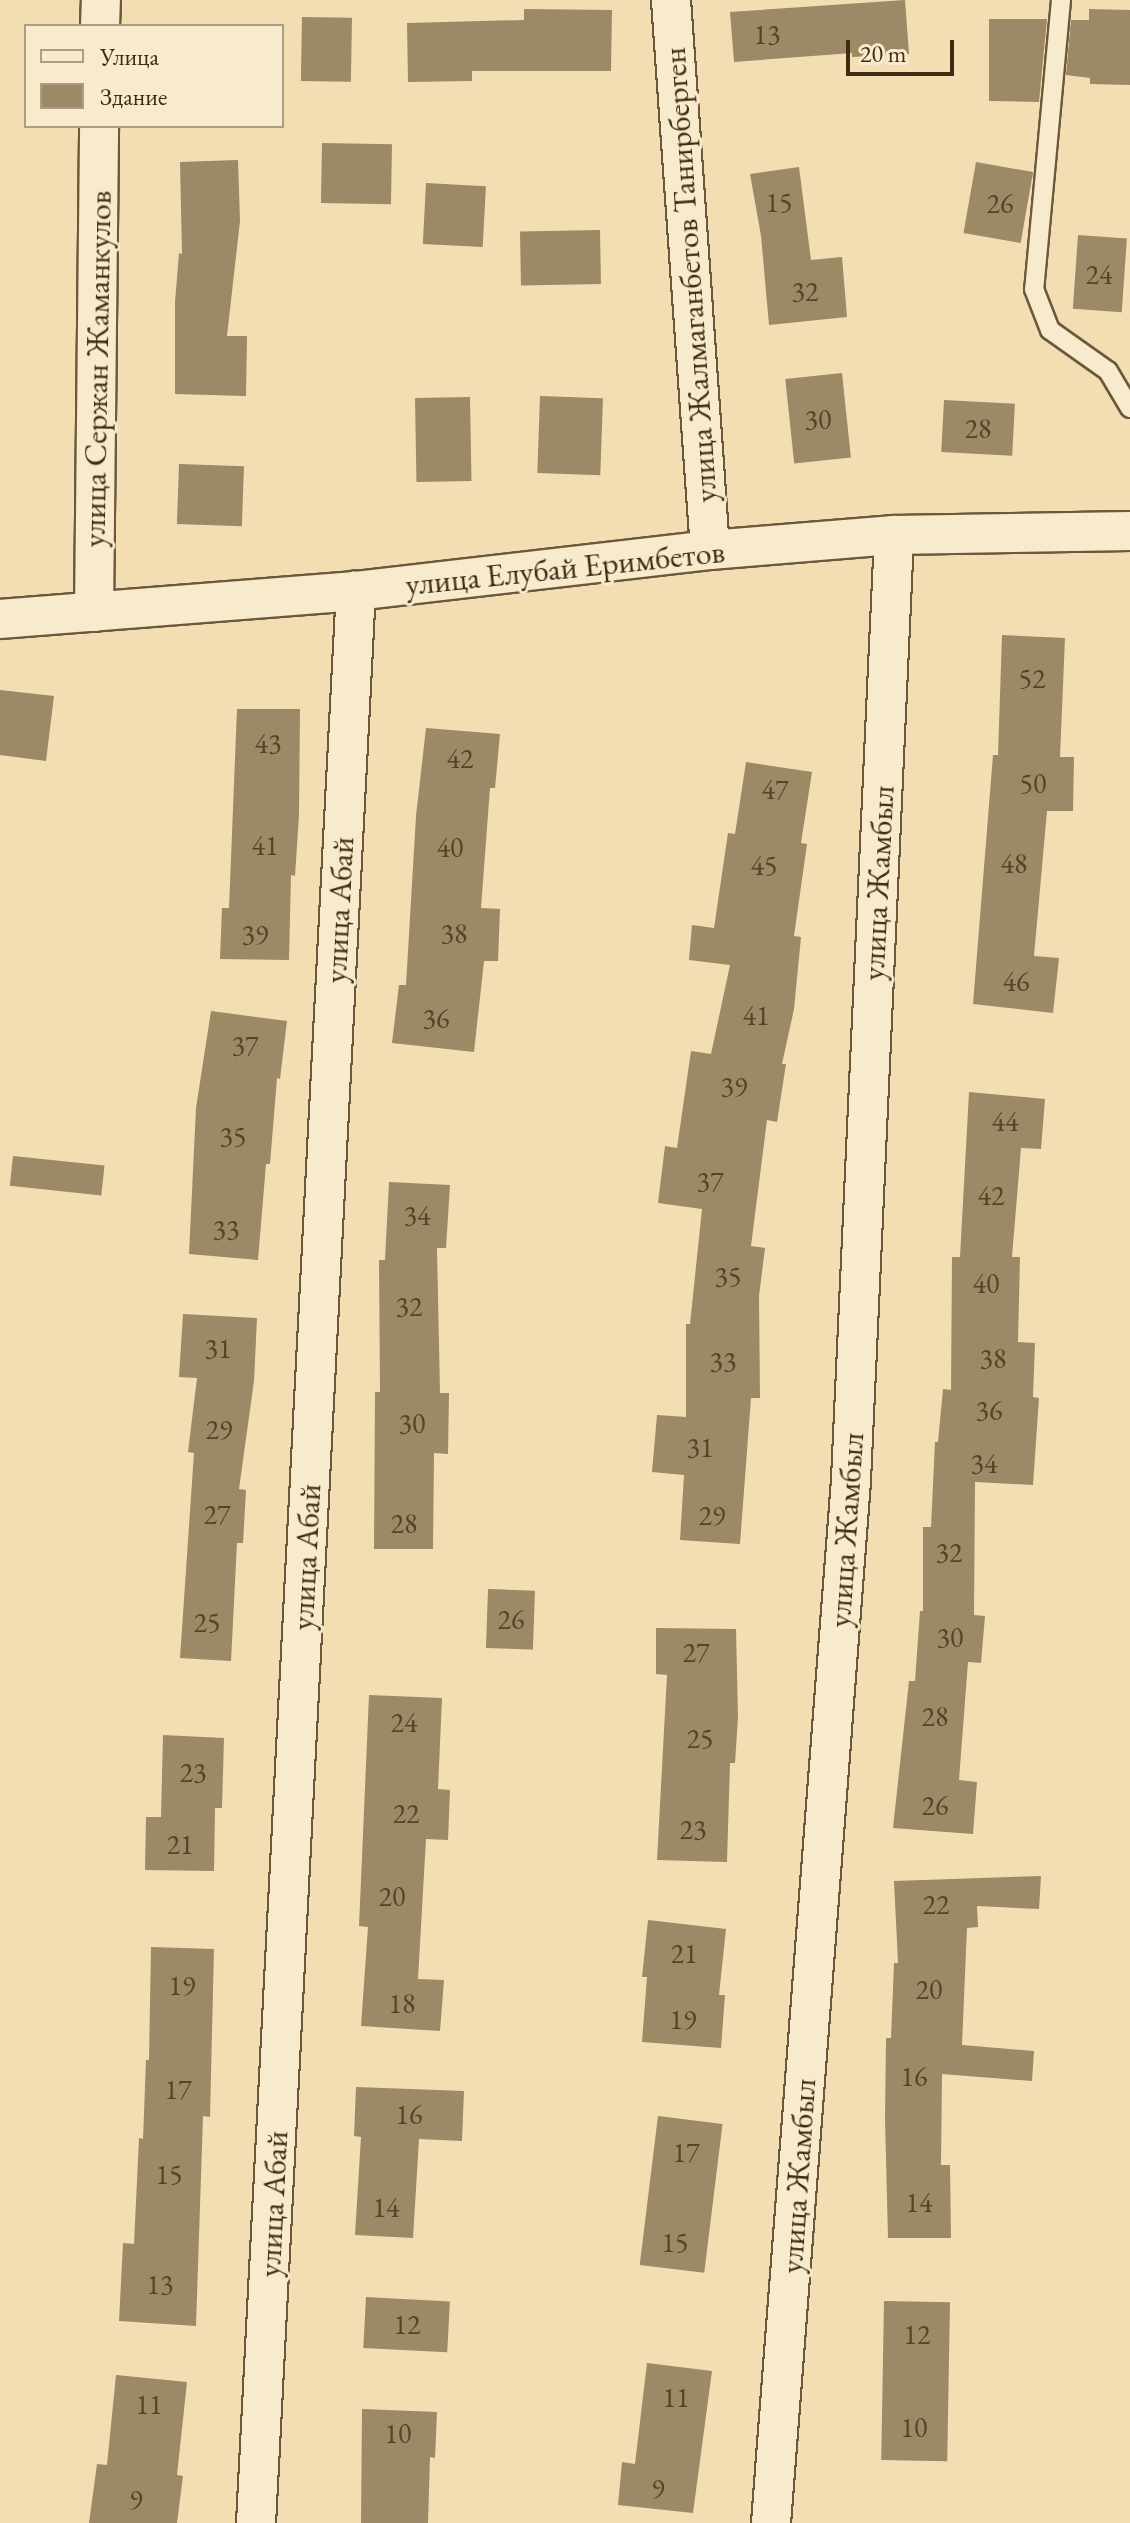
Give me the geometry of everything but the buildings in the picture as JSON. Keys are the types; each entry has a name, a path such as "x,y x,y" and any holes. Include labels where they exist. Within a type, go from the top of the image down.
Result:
{"street":[{"path":"100,24 101,0"},
{"name":"улица Жалмаганбетов Танирберген","path":"671,0 710,550"},
{"name":"улица Сержан Жаманкулов","path":"94,612 99,128"},
{"name":"улица Елубай Еримбетов","path":"0,619 356,591 710,550 894,535 1130,531"},
{"name":"улица Жамбыл","path":"771,2523 851,1480 894,535"},
{"name":"улица Абай","path":"256,2523 356,591"}],"lane":[{"path":"1061,0 1034,289 1050,330 1108,371 1130,408"}]}
